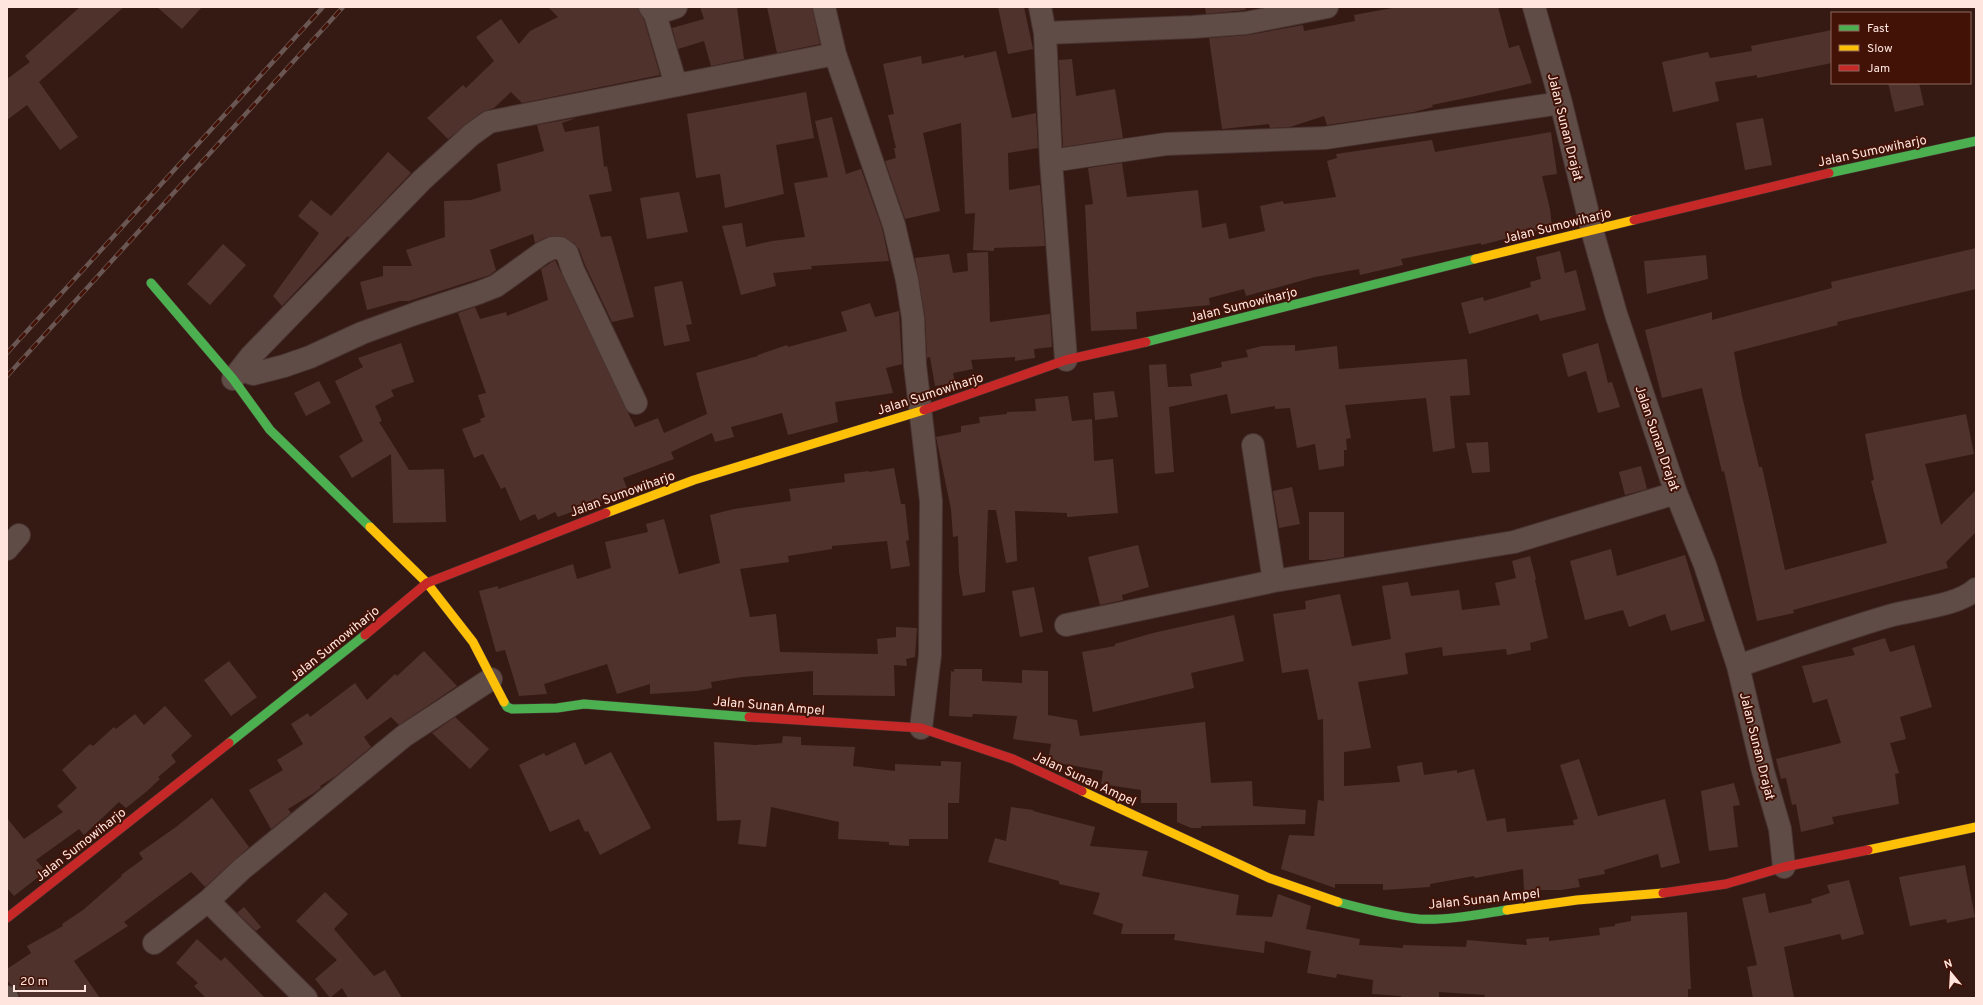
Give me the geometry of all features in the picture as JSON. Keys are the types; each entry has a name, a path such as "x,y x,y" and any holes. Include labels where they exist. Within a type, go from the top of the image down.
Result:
{"street":[{"path":"676,7 653,10 676,85"},
{"path":"824,7 835,54 894,225 913,318 916,364 930,501 930,655 921,728"},
{"path":"1040,7 1044,33 1051,160 1066,360"},
{"path":"1044,33 1193,28 1246,23 1327,7"},
{"name":"Jalan Sunan Drajat","path":"1534,7 1561,103 1592,230 1616,314 1676,493 1705,565 1738,666 1763,771 1780,829 1784,867"},
{"path":"238,374 251,356 422,180 472,135 489,122 835,54"},
{"path":"1051,160 1166,144 1325,138 1561,103"},
{"name":"Jalan Sumowiharjo","path":"7,918 379,625 427,583 554,532 694,480 921,411 1066,360 1149,341 1592,230 1832,172 1976,142"},
{"path":"238,374 253,374 284,366 310,357 362,333 496,286 542,253 552,248 560,248 567,253 573,270 636,403"},
{"name":"Jalan Sunan Ampel","path":"151,283 238,374 270,430 427,583 473,642 507,707 512,709 557,708 584,704 828,723 921,728 1013,759 1269,878 1338,902 1413,918 1464,916 1577,900 1652,895 1702,888 1726,884 1784,867 1976,827"},
{"path":"1253,445 1274,581"},
{"path":"1066,625 1274,581 1514,542 1676,493"},
{"path":"1738,666 1891,616 1927,608 1970,595 1976,589"},
{"path":"154,943 208,901 242,869 404,736 492,679"},
{"path":"208,901 306,998"}],"building":[{"path":"80,7 124,7 39,82 78,137 60,150 27,105 7,120 7,79 30,62 25,56"},
{"path":"157,7 202,7 182,29"},
{"path":"548,7 638,7 644,20 660,75 522,103 511,92 494,108 482,112 448,139 427,118 463,85 466,88 494,61 476,37 501,19 519,44 530,31 558,17"},
{"path":"700,7 737,7 744,59 711,66 704,41 678,49 672,28 704,19"},
{"path":"767,7 812,7 820,44 777,53"},
{"path":"998,7 1024,7 1033,49 1008,54"},
{"path":"1205,7 1245,7 1246,10 1206,14"},
{"path":"1398,7 1498,7 1509,48 1519,45 1532,83 1432,105 1433,107 1414,112 1327,125 1324,116 1290,127 1270,128 1269,124 1222,129 1209,38 1248,35 1303,25 1304,31 1355,21 1354,15"},
{"path":"1831,30 1831,63 1757,78 1757,75 1715,82 1719,101 1673,112 1662,62 1708,52 1710,58 1752,51 1751,46"},
{"path":"996,51 1012,118 1036,113 1038,148 1008,153 1009,190 1040,185 1045,246 994,248 994,251 973,250 975,213 965,214 961,123 923,133 940,211 905,219 885,161 896,158 894,148 896,148 888,115 894,114 883,64 921,56 922,64 964,55 964,58"},
{"path":"1072,59 1076,96 1115,89 1123,138 1063,147 1059,60"},
{"path":"1888,84 1919,84 1924,105 1895,112"},
{"path":"806,92 814,138 776,145 784,194 725,208 720,174 696,178 687,114"},
{"path":"832,117 846,174 861,169 882,228 889,261 811,266 812,269 773,273 776,286 741,295 722,226 742,223 746,247 772,241 805,237 794,183 828,177 815,121"},
{"path":"576,118 562,123 565,132 599,126 604,167 607,166 612,191 589,195 601,237 611,236 634,317 612,322 579,249 574,243 560,236 547,237 535,243 533,234 490,250 496,270 490,275 409,301 400,301 367,310 360,282 383,276 383,266 412,266 406,250 445,237 444,201 471,200 501,191 497,164 544,151 537,125"},
{"path":"1763,118 1772,165 1745,170 1736,123"},
{"path":"1551,132 1557,174 1542,176 1550,209 1552,227 1481,245 1481,243 1401,259 1403,265 1360,275 1359,269 1315,277 1246,296 1244,289 1209,298 1210,305 1136,312 1137,329 1091,331 1085,205 1093,204 1088,168 1122,163 1127,197 1198,190 1202,228 1226,223 1229,239 1265,231 1260,206 1283,201 1284,204 1336,197 1327,161 1337,158 1336,154 1432,140 1435,152"},
{"path":"388,152 411,173 349,238 348,236 282,306 273,296 319,233 298,216 311,200 331,216"},
{"path":"679,192 688,232 647,239 640,198"},
{"path":"223,244 246,265 210,305 187,284"},
{"path":"1976,248 1976,289 1837,322 1838,325 1734,352 1742,396 1759,467 1762,467 1785,570 1887,543 1871,481 1874,480 1865,434 1966,414 1974,454 1925,464 1941,525 1976,490 1976,532 1946,562 1948,568 1793,610 1794,613 1757,621 1724,471 1722,472 1702,388 1662,398 1645,330 1712,312 1712,320 1832,288 1831,282"},
{"path":"1560,251 1565,273 1576,270 1586,310 1540,321 1538,314 1469,334 1461,303 1483,297 1484,301 1531,287 1530,282 1541,279 1536,257"},
{"path":"988,252 990,322 1050,314 1052,347 1034,349 1035,358 1015,361 1015,357 971,360 973,369 953,373 955,383 935,386 930,357 927,358 925,316 915,258 949,254 953,273 968,271 967,253"},
{"path":"1706,255 1708,279 1647,294 1644,261"},
{"path":"555,260 635,427 658,418 664,433 707,414 696,373 758,356 787,345 788,347 847,331 841,312 870,303 875,317 899,311 902,364 886,368 893,393 835,402 838,422 788,435 782,413 731,427 734,437 715,442 712,433 671,452 674,459 623,478 627,488 608,497 609,498 558,517 555,512 538,520 535,514 520,521 505,487 501,489 483,454 474,458 462,429 481,422 480,419 485,417 478,395 486,393 458,313 475,307 480,319 506,312 507,316 548,300 541,269"},
{"path":"682,281 692,324 686,325 690,341 664,346 654,287"},
{"path":"401,343 414,382 391,390 394,396 375,406 382,421 379,422 409,470 444,469 446,522 393,523 391,454 352,478 339,456 363,441 335,381 363,367 358,358"},
{"path":"1598,343 1608,383 1612,382 1620,407 1598,413 1586,371 1568,377 1562,354"},
{"path":"1295,345 1295,351 1337,346 1339,369 1467,359 1470,395 1450,396 1455,448 1433,452 1426,398 1345,405 1351,438 1346,439 1347,450 1344,450 1344,466 1319,470 1315,444 1297,448 1290,408 1275,409 1275,406 1231,414 1227,394 1169,407 1174,472 1155,474 1149,365 1166,364 1168,387 1192,386 1190,374 1222,367 1221,362 1248,357 1246,350 1262,346"},
{"path":"319,381 331,403 306,416 294,393"},
{"path":"1114,391 1118,417 1095,420 1093,393"},
{"path":"1068,396 1072,421 1092,419 1094,461 1113,459 1118,513 1067,517 1067,513 1015,511 1017,561 1006,563 996,510 988,510 985,592 963,596 959,572 958,536 953,537 951,509 936,437 961,432 961,426 980,423 979,417 1007,414 1007,412 1036,411 1035,399"},
{"path":"1488,442 1490,472 1472,473 1466,443"},
{"path":"1641,466 1647,489 1625,495 1619,472"},
{"path":"894,468 901,504 905,504 909,540 906,541 910,566 891,569 887,541 832,546 832,549 788,556 789,562 740,569 750,617 776,614 780,652 878,654 877,639 896,637 896,627 917,628 915,657 906,659 907,666 894,665 895,696 813,695 813,671 742,677 711,682 712,688 696,691 650,694 650,684 617,694 607,664 544,684 547,694 519,696 505,650 496,652 479,591 498,586 498,589 573,564 577,579 611,568 605,542 648,532 646,524 664,519 679,574 720,563 710,515 734,509 791,501 789,489 845,482 844,474"},
{"path":"1292,487 1300,524 1279,528 1273,491"},
{"path":"1309,512 1344,512 1344,557 1324,560 1309,560"},
{"path":"1138,545 1149,587 1122,595 1123,600 1100,605 1088,557"},
{"path":"1611,549 1617,576 1685,555 1705,621 1671,631 1665,614 1629,627 1623,610 1585,620 1570,561"},
{"path":"1530,556 1548,638 1530,643 1531,650 1507,655 1506,649 1443,656 1442,647 1405,653 1408,674 1358,682 1371,748 1344,752 1344,786 1400,782 1397,766 1422,762 1424,775 1457,770 1457,773 1474,769 1487,821 1505,818 1507,832 1574,825 1573,820 1578,819 1560,765 1579,759 1598,816 1665,799 1680,863 1661,868 1658,854 1604,870 1605,874 1578,879 1580,887 1561,890 1524,890 1523,869 1475,878 1474,876 1430,884 1430,887 1383,890 1383,884 1335,884 1335,888 1281,869 1289,835 1314,836 1318,800 1324,801 1323,719 1318,720 1308,669 1282,673 1273,614 1306,609 1305,601 1340,594 1352,646 1391,639 1382,586 1408,582 1411,596 1459,590 1462,610 1500,605 1495,583 1516,578 1512,561"},
{"path":"1034,587 1043,632 1020,637 1012,591"},
{"path":"1234,615 1244,661 1191,673 1194,688 1093,712 1082,652 1115,646 1115,644 1153,633"},
{"path":"1885,638 1890,652 1914,645 1932,707 1900,717 1906,739 1890,743 1899,773 1895,774 1899,804 1832,817 1834,824 1801,832 1796,804 1792,805 1786,778 1781,779 1776,759 1841,743 1827,699 1813,703 1802,666 1855,655 1852,648"},
{"path":"424,651 457,686 399,725 391,717 364,737 371,747 336,776 320,786 321,788 288,809 291,813 271,829 249,790 283,770 277,760 303,744 291,724 308,713 310,717 355,683 367,700 395,674 397,676"},
{"path":"229,661 257,697 231,716 204,680"},
{"path":"954,669 982,669 982,681 1022,683 1022,670 1048,671 1048,715 1077,720 1080,736 1205,722 1211,783 1252,781 1253,806 1306,810 1305,824 1201,826 1201,828 1191,828 1177,822 1177,803 1141,803 1141,790 1101,784 1103,771 1048,761 1051,744 1013,739 1017,716 973,714 972,717 949,716 951,671 954,672"},
{"path":"165,706 192,736 171,755 176,762 158,777 160,779 146,792 126,808 119,802 84,835 79,829 36,860 46,871 14,896 7,888 7,818 24,839 63,812 57,806 77,788 62,770 90,744 93,746 114,727 116,729 135,714 144,725"},
{"path":"455,717 489,749 470,769 432,733"},
{"path":"783,736 801,737 801,745 855,747 853,766 895,771 895,764 941,766 941,761 961,762 959,803 948,803 948,839 909,839 909,846 889,845 889,842 838,839 839,822 771,807 766,847 738,844 741,820 717,821 714,742 755,745 782,743"},
{"path":"575,742 585,765 611,752 651,828 600,855 588,831 585,832 579,819 550,832 519,765 544,753 546,756"},
{"path":"1734,783 1740,805 1733,806 1738,847 1709,851 1701,791"},
{"path":"212,798 249,847 205,887 191,872 124,922 128,926 74,961 100,998 20,998 18,990 7,980 7,969 31,953 27,946 63,926 62,924 83,910 122,876 121,875 143,859 139,853 176,827"},
{"path":"1011,807 1033,810 1095,827 1090,846 1148,851 1142,876 1239,895 1236,915 1272,917 1278,894 1311,906 1306,929 1360,939 1359,945 1403,948 1403,945 1466,947 1467,940 1527,945 1526,939 1549,937 1549,941 1600,935 1599,928 1615,926 1615,924 1631,921 1631,916 1687,912 1691,989 1688,989 1688,998 1484,998 1485,995 1439,992 1439,998 1401,998 1401,996 1372,994 1373,980 1337,974 1336,978 1307,973 1311,951 1265,941 1264,953 1174,940 1175,934 1121,934 1123,924 1093,914 1100,893 1059,884 1059,881 988,862 995,838 1006,841"},
{"path":"1965,865 1975,917 1947,923 1946,919 1910,926 1899,877"},
{"path":"1849,880 1864,934 1842,940 1840,934 1784,947 1794,998 1753,998 1747,967 1757,965 1742,898 1765,893 1769,913 1812,903 1811,899 1830,893 1827,885"},
{"path":"325,892 348,914 334,929 374,976 385,970 402,998 348,998 342,988 330,998 315,979 337,960 296,921"},
{"path":"244,907 261,927 256,931 237,913"},
{"path":"197,939 221,961 225,957 265,998 206,998 194,986 198,983 176,963"}],"railway":[{"path":"7,353 323,7"},
{"path":"7,376 343,7"}],"traffic: fast":[{"path":"1829,173 1976,141"},
{"path":"1146,342 1475,259"},
{"path":"151,283 233,379 270,430 370,527"},
{"path":"229,743 365,635"},
{"path":"504,702 507,707 512,709 557,708 584,704 749,717"},
{"path":"1338,902 1368,910 1419,919 1451,918 1507,910"}],"traffic: slow":[{"path":"1475,259 1634,220"},
{"path":"606,513 694,480 924,410"},
{"path":"370,527 427,583 473,642 504,702"},
{"path":"1082,791 1269,878 1338,902"},
{"path":"1868,850 1976,827"},
{"path":"1507,910 1577,900 1663,893"}],"traffic: jam":[{"path":"1634,220 1829,173"},
{"path":"924,410 1066,360 1146,342"},
{"path":"365,635 427,583 606,513"},
{"path":"749,717 921,728 1013,759 1082,791"},
{"path":"7,918 229,743"},
{"path":"1663,893 1726,884 1784,867 1868,850"}]}
